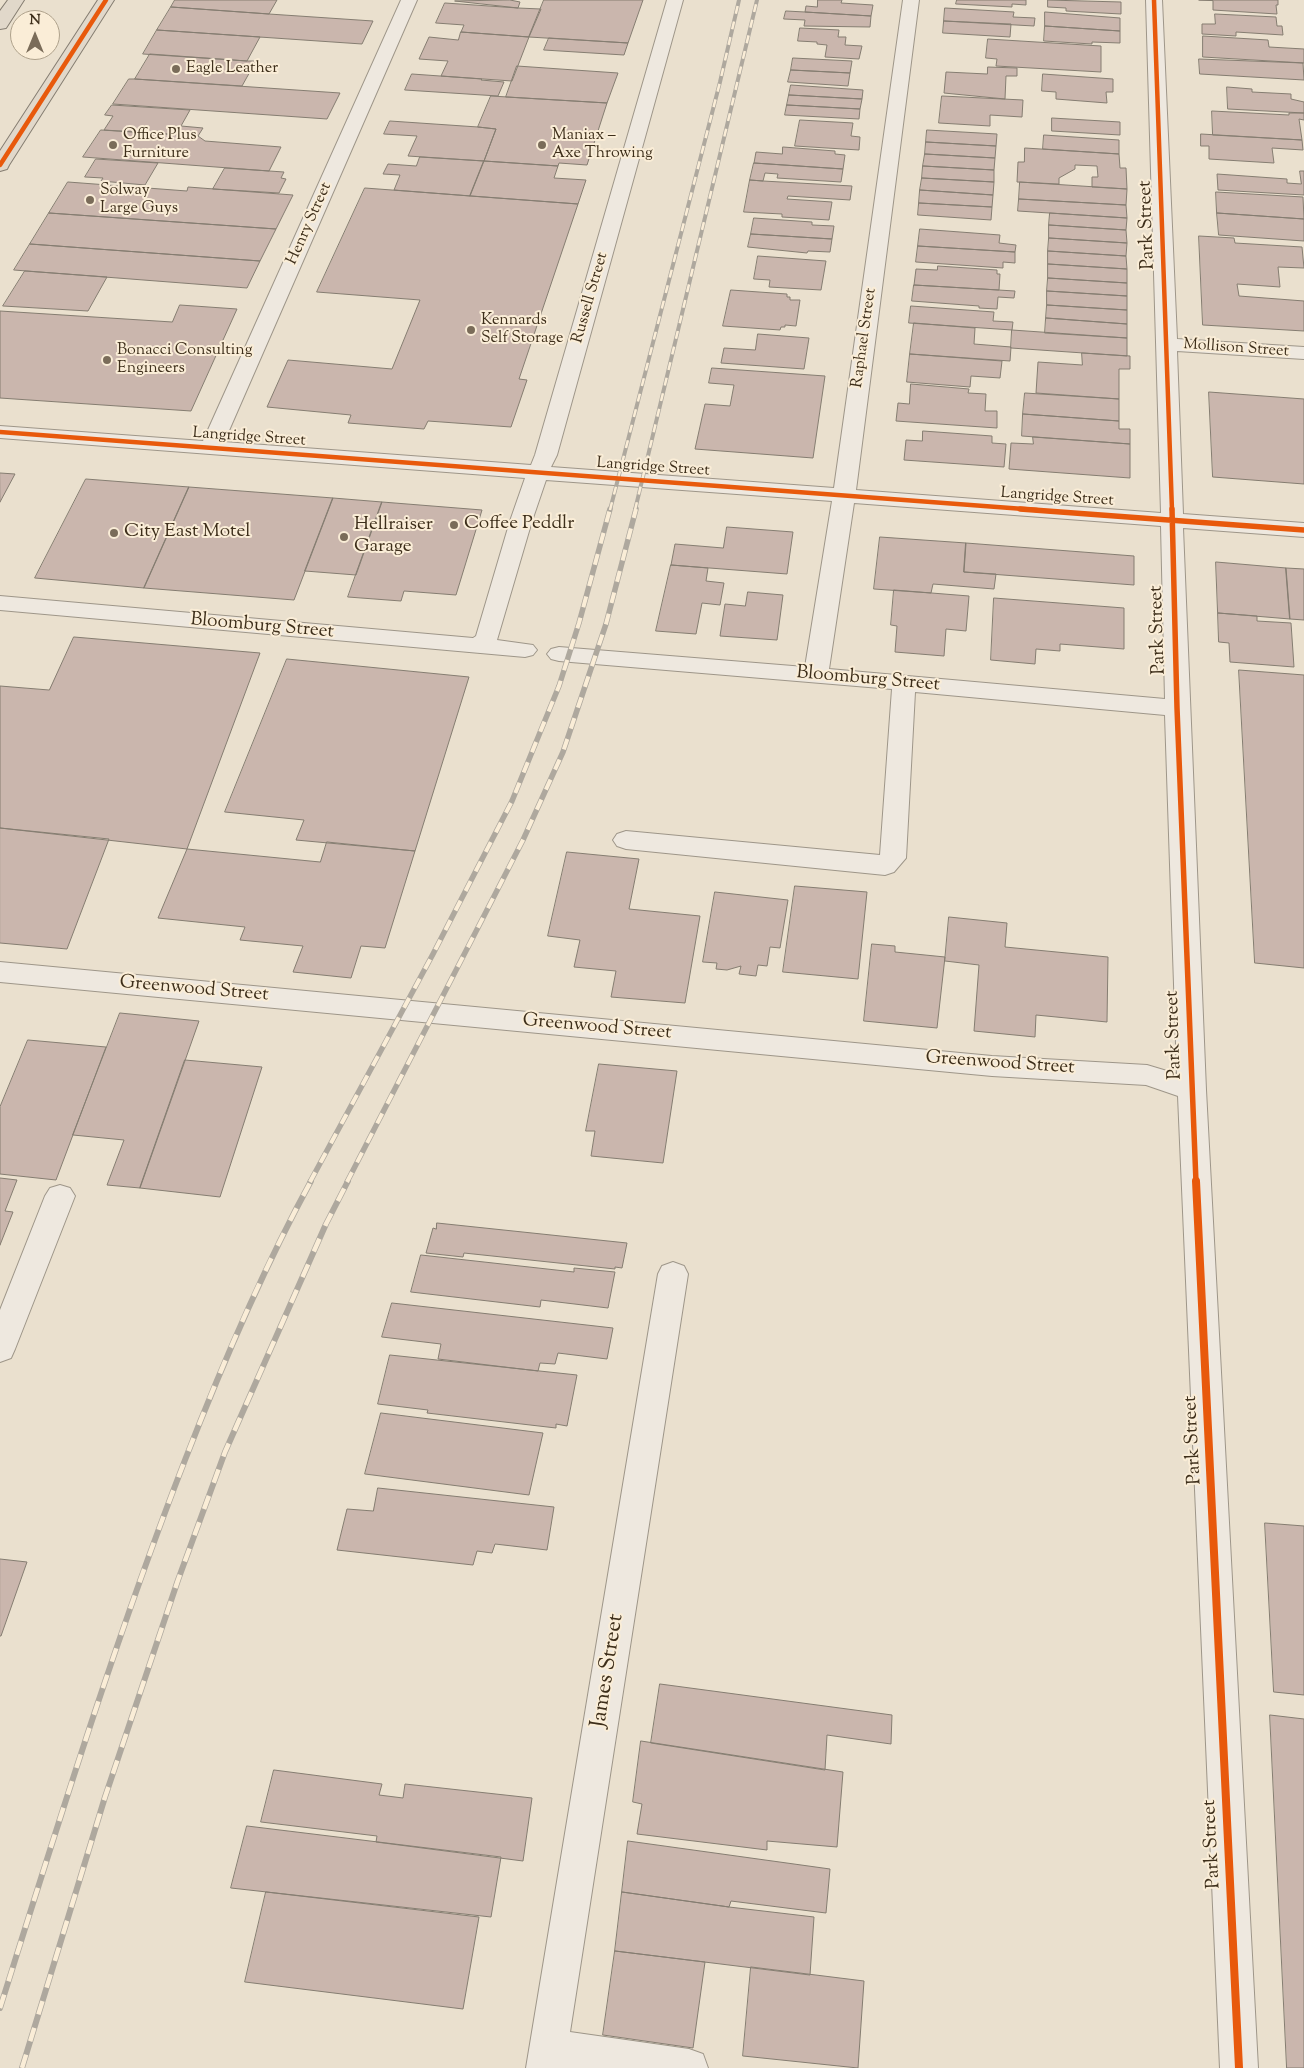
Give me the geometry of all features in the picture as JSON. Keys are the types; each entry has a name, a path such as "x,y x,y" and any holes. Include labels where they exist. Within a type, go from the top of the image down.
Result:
{"highway":[{"path":"0,24 16,0"},
{"path":"0,165 106,0"}],"street":[{"name":"Henry Street","path":"210,448 409,0"},
{"name":"Russell Street","path":"477,646 485,641 488,636 537,474 546,455 675,0"},
{"name":"Raphael Street","path":"816,674 844,496 911,0"},
{"name":"Park Street","path":"1154,0 1167,344 1177,708 1192,1090 1238,2068"},
{"name":"Mollison Street","path":"1167,344 1304,353"},
{"name":"Langridge Street","path":"0,432 537,474 1304,530"},
{"name":"Bloomburg Street","path":"0,603 525,650"},
{"name":"Bloomburg Street","path":"559,654 816,674 1177,708"},
{"path":"626,840 885,866 893,858 904,683"},
{"name":"Greenwood Street","path":"0,972 982,1065 1130,1073 1147,1075 1192,1090"},
{"path":"0,1350 60,1196"},
{"name":"James Street","path":"547,2058 673,1274"},
{"path":"547,2058 689,2068"}],"building":[{"path":"175,0 277,0 269,14 171,7"},
{"path":"510,0 520,2 518,8 455,1"},
{"path":"544,0 643,0 628,43 529,37"},
{"path":"818,0 842,0 841,3 873,5 871,16 805,12 806,6 817,7"},
{"path":"957,0 1026,0 1026,5 1012,4 1012,7 956,4"},
{"path":"1048,0 1121,2 1121,14 1066,11 1066,8 1048,7"},
{"path":"1199,0 1278,0 1278,5 1276,5 1277,14 1213,10 1213,1"},
{"path":"445,3 541,9 529,37 461,32 464,25 436,23"},
{"path":"171,7 373,21 362,44 157,30"},
{"path":"945,8 1014,12 1013,17 1035,18 1034,26 944,21"},
{"path":"786,11 871,16 870,27 804,26 805,20 784,19"},
{"path":"1045,12 1120,18 1120,31 1045,26"},
{"path":"1215,14 1276,17 1277,26 1282,26 1283,35 1236,32 1236,36 1202,34 1202,24 1215,24"},
{"path":"944,21 1011,24 1010,37 943,33"},
{"path":"1045,26 1120,31 1120,43 1092,42 1092,44 1044,41"},
{"path":"800,28 839,30 838,37 846,37 845,45 862,46 859,59 825,57 827,45 817,44 817,42 798,41"},
{"path":"157,30 260,37 247,61 143,54"},
{"path":"461,32 529,37 512,81 441,76 448,61 419,59 429,37 458,40"},
{"path":"1203,36 1268,40 1269,47 1304,49 1304,63 1203,57"},
{"path":"549,38 628,43 624,55 544,50"},
{"path":"988,39 1101,46 1101,72 996,66 997,59 986,58"},
{"path":"150,54 256,61 242,86 135,79"},
{"path":"793,58 852,61 850,73 791,70"},
{"path":"1199,59 1303,63 1304,80 1200,74"},
{"path":"517,66 618,73 607,103 506,97"},
{"path":"988,67 1017,68 1017,76 1006,76 1005,99 944,93 946,72 987,74"},
{"path":"791,70 850,73 848,86 788,82"},
{"path":"412,74 504,82 498,96 405,90"},
{"path":"1043,74 1113,79 1113,92 1106,92 1107,103 1056,99 1056,92 1042,91"},
{"path":"129,79 340,93 327,119 113,104"},
{"path":"791,85 863,90 862,99 789,95"},
{"path":"1227,87 1252,89 1252,92 1291,94 1291,99 1304,102 1304,113 1228,109"},
{"path":"789,95 862,99 860,109 787,105"},
{"name":"Maniax – Axe Throwing","path":"491,96 607,103 587,165 559,163 558,166 484,161 496,129 478,127"},
{"path":"942,96 1023,100 1022,117 990,115 990,126 939,123"},
{"path":"112,105 190,110 181,126 203,128 198,136 104,130 113,116 105,115"},
{"path":"787,105 860,109 859,119 785,115"},
{"path":"1212,111 1289,115 1289,113 1304,113 1304,120 1299,119 1302,140 1213,135"},
{"path":"1052,118 1120,122 1120,135 1052,131"},
{"path":"800,120 853,123 851,136 860,137 859,150 795,146"},
{"path":"390,121 496,129 484,161 408,156 417,136 384,134"},
{"path":"101,130 198,136 205,141 281,147 269,171 83,157"},
{"path":"927,130 997,134 996,146 926,142"},
{"path":"1201,134 1302,140 1303,150 1272,148 1274,163 1209,159 1209,146 1201,146"},
{"path":"1044,135 1119,140 1119,154 1043,149"},
{"path":"926,142 996,146 995,158 925,154"},
{"path":"783,147 835,151 835,154 845,155 843,169 754,163 756,152 782,154"},
{"path":"1025,148 1119,154 1120,168 1126,168 1127,189 1092,187 1092,177 1098,177 1097,166 1075,165 1075,169 1059,178 1059,184 1017,182 1018,162 1024,162"},
{"path":"925,154 995,158 994,170 923,166"},
{"path":"420,157 484,161 470,196 394,190 400,175 383,174 388,164 416,166"},
{"path":"96,159 158,163 145,185 101,181 103,178 85,177"},
{"path":"484,161 558,166 554,178 586,180 578,204 470,196"},
{"path":"754,163 843,169 841,182 777,178 778,174 765,173 763,181 750,180"},
{"path":"923,166 994,170 994,182 922,178"},
{"path":"225,168 284,172 281,178 286,179 279,193 213,189"},
{"path":"1300,171 1304,171 1304,195 1218,190 1217,174 1287,179 1287,183 1301,184"},
{"path":"922,178 994,182 993,195 920,190"},
{"path":"750,180 852,186 850,200 788,196 787,199 832,202 829,220 782,217 782,214 744,212"},
{"path":"68,182 187,191 188,187 293,195 276,229 49,213"},
{"path":"1020,182 1127,189 1126,205 1019,199"},
{"name":"Kennards Self Storage","path":"365,188 578,204 519,379 527,380 511,427 428,421 424,429 348,423 351,415 267,407 288,360 392,369 420,300 317,292"},
{"path":"920,190 993,195 992,207 919,203"},
{"path":"1216,192 1303,197 1304,219 1217,213"},
{"path":"1019,199 1126,205 1127,218 1018,211"},
{"path":"919,203 992,207 991,220 918,215"},
{"path":"49,213 276,229 260,261 30,244"},
{"path":"1050,213 1127,218 1126,230 1049,225"},
{"path":"1217,213 1304,219 1304,241 1219,235"},
{"path":"754,218 812,222 812,225 834,226 832,239 751,234"},
{"path":"1049,225 1126,230 1127,243 1049,238"},
{"path":"920,229 1000,235 999,243 1016,245 1015,252 918,246"},
{"path":"751,234 832,239 830,252 808,251 807,253 748,247"},
{"path":"1199,236 1234,238 1235,243 1302,247 1304,268 1278,267 1280,287 1237,284 1239,296 1304,301 1304,331 1203,325"},
{"path":"1049,238 1127,243 1126,256 1048,251"},
{"path":"30,244 260,261 247,288 14,270"},
{"path":"918,246 1015,252 1015,263 1003,262 1003,268 916,262"},
{"path":"1048,251 1126,256 1127,269 1048,264"},
{"path":"758,256 826,261 821,290 769,287 770,280 754,279"},
{"path":"1048,264 1127,269 1127,283 1048,278"},
{"path":"938,266 997,270 997,274 1000,274 999,290 914,285 916,269 937,270"},
{"path":"25,271 107,277 88,311 3,306"},
{"path":"1048,278 1127,283 1127,296 1047,291"},
{"path":"914,285 1015,291 1014,298 998,297 997,309 979,308 979,306 912,301"},
{"path":"731,290 787,294 790,300 800,300 796,326 785,325 780,330 723,326"},
{"path":"1047,291 1127,296 1127,310 1047,305"},
{"name":"Bonacci Consulting Engineers","path":"180,305 237,309 191,411 0,398 0,311 172,322"},
{"path":"1047,305 1127,310 1127,324 1046,318"},
{"path":"911,306 994,312 993,321 1013,322 1012,330 909,323"},
{"path":"1046,318 1127,324 1127,338 1045,333"},
{"path":"914,323 975,328 974,344 1011,347 1010,361 910,354"},
{"path":"1012,330 1127,338 1127,356 1011,348"},
{"path":"758,334 809,338 804,369 721,363 724,348 755,350"},
{"path":"1082,353 1130,356 1130,369 1119,369 1119,399 1036,393 1038,362 1082,365"},
{"path":"910,354 1002,361 1000,378 971,376 970,387 907,382"},
{"path":"712,368 825,376 813,458 695,449 705,404 730,406 734,385 709,383"},
{"path":"911,384 969,389 968,393 986,394 985,411 997,411 997,428 896,421 898,403 909,404"},
{"path":"1209,392 1304,399 1304,484 1213,477"},
{"path":"1025,393 1119,399 1119,421 1023,414"},
{"path":"1023,414 1119,421 1119,429 1130,429 1130,444 1022,436"},
{"path":"923,431 992,436 992,443 1006,444 1004,467 904,460 906,440 922,441"},
{"path":"1033,437 1130,444 1130,478 1009,469 1011,443 1033,444"},
{"path":"0,473 15,474 0,502"},
{"name":"City East Motel","path":"86,479 189,487 144,588 35,578"},
{"path":"189,487 333,498 294,600 144,588"},
{"name":"Hellraiser Garage","path":"333,498 382,502 356,575 305,571"},
{"path":"382,502 482,510 456,595 404,591 401,601 348,597"},
{"path":"727,527 793,532 787,574 671,565 675,544 723,548"},
{"path":"880,537 966,543 964,572 996,574 994,589 933,584 931,593 874,589"},
{"path":"966,543 1134,556 1134,585 964,572"},
{"path":"1216,562 1286,568 1290,619 1218,613"},
{"path":"671,565 708,568 706,581 724,583 720,605 702,603 696,634 656,631"},
{"path":"1286,568 1304,569 1304,620 1290,619"},
{"path":"894,590 969,596 966,631 946,629 944,656 895,652 897,626 891,625"},
{"path":"748,592 783,595 777,640 720,636 725,604 745,606"},
{"path":"994,598 1124,608 1124,649 1060,644 1060,651 1036,649 1035,664 991,660"},
{"path":"1218,613 1257,616 1257,621 1291,623 1294,667 1230,662 1229,643 1219,642"},
{"path":"74,637 260,653 187,849 0,828 0,686 49,690"},
{"path":"287,659 469,677 415,851 296,840 304,820 225,812"},
{"path":"1239,670 1304,675 1304,968 1255,963"},
{"path":"0,828 109,839 67,949 0,943"},
{"path":"327,842 415,851 385,948 361,946 351,978 293,972 303,946 240,940 245,927 158,918 187,849 320,862"},
{"path":"567,852 639,859 629,909 700,916 685,1003 611,997 616,971 574,967 580,940 548,936"},
{"path":"795,886 867,892 858,979 783,972"},
{"path":"715,892 788,900 780,948 770,947 767,966 758,965 756,976 739,974 741,966 727,970 716,969 717,963 703,962"},
{"path":"949,917 1007,923 1005,947 1108,957 1107,1022 1036,1015 1035,1037 974,1031 979,965 945,961"},
{"path":"872,944 895,946 895,952 945,957 937,1028 864,1021"},
{"path":"120,1013 199,1021 140,1188 107,1185 124,1140 73,1135"},
{"path":"28,1040 106,1047 56,1180 0,1174 0,1107"},
{"path":"185,1060 262,1067 220,1197 140,1188"},
{"path":"599,1064 677,1071 663,1163 591,1156 595,1131 586,1131"},
{"path":"0,1178 17,1180 5,1211 13,1212 0,1245"},
{"path":"437,1223 627,1243 622,1268 615,1267 615,1269 464,1253 463,1257 426,1253 433,1228 436,1229"},
{"path":"421,1255 574,1272 574,1268 615,1272 608,1308 541,1300 540,1307 411,1292"},
{"path":"392,1303 613,1328 607,1359 558,1353 555,1364 540,1363 538,1371 438,1359 441,1344 382,1337"},
{"path":"390,1355 577,1375 567,1426 556,1424 556,1428 427,1413 428,1410 378,1404"},
{"path":"381,1413 543,1433 529,1495 365,1474"},
{"path":"378,1488 554,1507 547,1550 495,1544 492,1553 477,1551 473,1565 337,1550 347,1509 373,1511"},
{"path":"1265,1523 1304,1526 1304,1695 1274,1692"},
{"path":"0,1559 27,1562 1,1636 0,1636"},
{"path":"660,1684 892,1715 891,1744 827,1735 825,1770 651,1743"},
{"path":"1270,1715 1304,1719 1304,2068 1287,2068"},
{"path":"641,1741 843,1772 837,1847 767,1841 767,1850 637,1834 642,1804 633,1802"},
{"path":"274,1770 382,1784 379,1795 403,1798 405,1784 532,1798 523,1861 376,1842 377,1836 261,1822"},
{"path":"247,1826 501,1857 491,1917 231,1888"},
{"path":"628,1841 830,1869 826,1913 731,1901 729,1907 622,1892"},
{"path":"266,1892 479,1917 463,2009 245,1982"},
{"path":"622,1892 814,1917 810,1975 615,1951"},
{"path":"615,1951 705,1962 693,2048 603,2035"},
{"path":"751,1967 864,1981 858,2068 743,2056"}],"railway":[{"path":"610,510 720,82 739,0"},
{"path":"635,510 757,0"},
{"path":"310,1182 433,954 512,801 559,686 579,623 610,509"},
{"path":"347,1182 523,840 563,752 606,624 636,509"},
{"path":"0,2008 88,1732 159,1528 199,1424 243,1319 311,1181"},
{"path":"22,2068 105,1797 178,1580 225,1452 326,1224 348,1181"}],"cycle path":[{"path":"0,165 106,0"},
{"path":"1154,0 1167,344 1177,708 1192,1090 1239,2068"},
{"path":"0,432 1304,530"}],"place":[{"name":"Eagle Leather","path":"176,69"},
{"name":"Office Plus Furniture","path":"113,145"},
{"name":"Maniax – Axe Throwing","path":"542,145"},
{"name":"Solway Large Guys","path":"90,200"},
{"name":"Kennards Self Storage","path":"471,330"},
{"name":"Bonacci Consulting Engineers","path":"107,360"},
{"name":"Coffee Peddlr","path":"454,525"},
{"name":"City East Motel","path":"114,533"},
{"name":"Hellraiser Garage","path":"344,537"}]}
